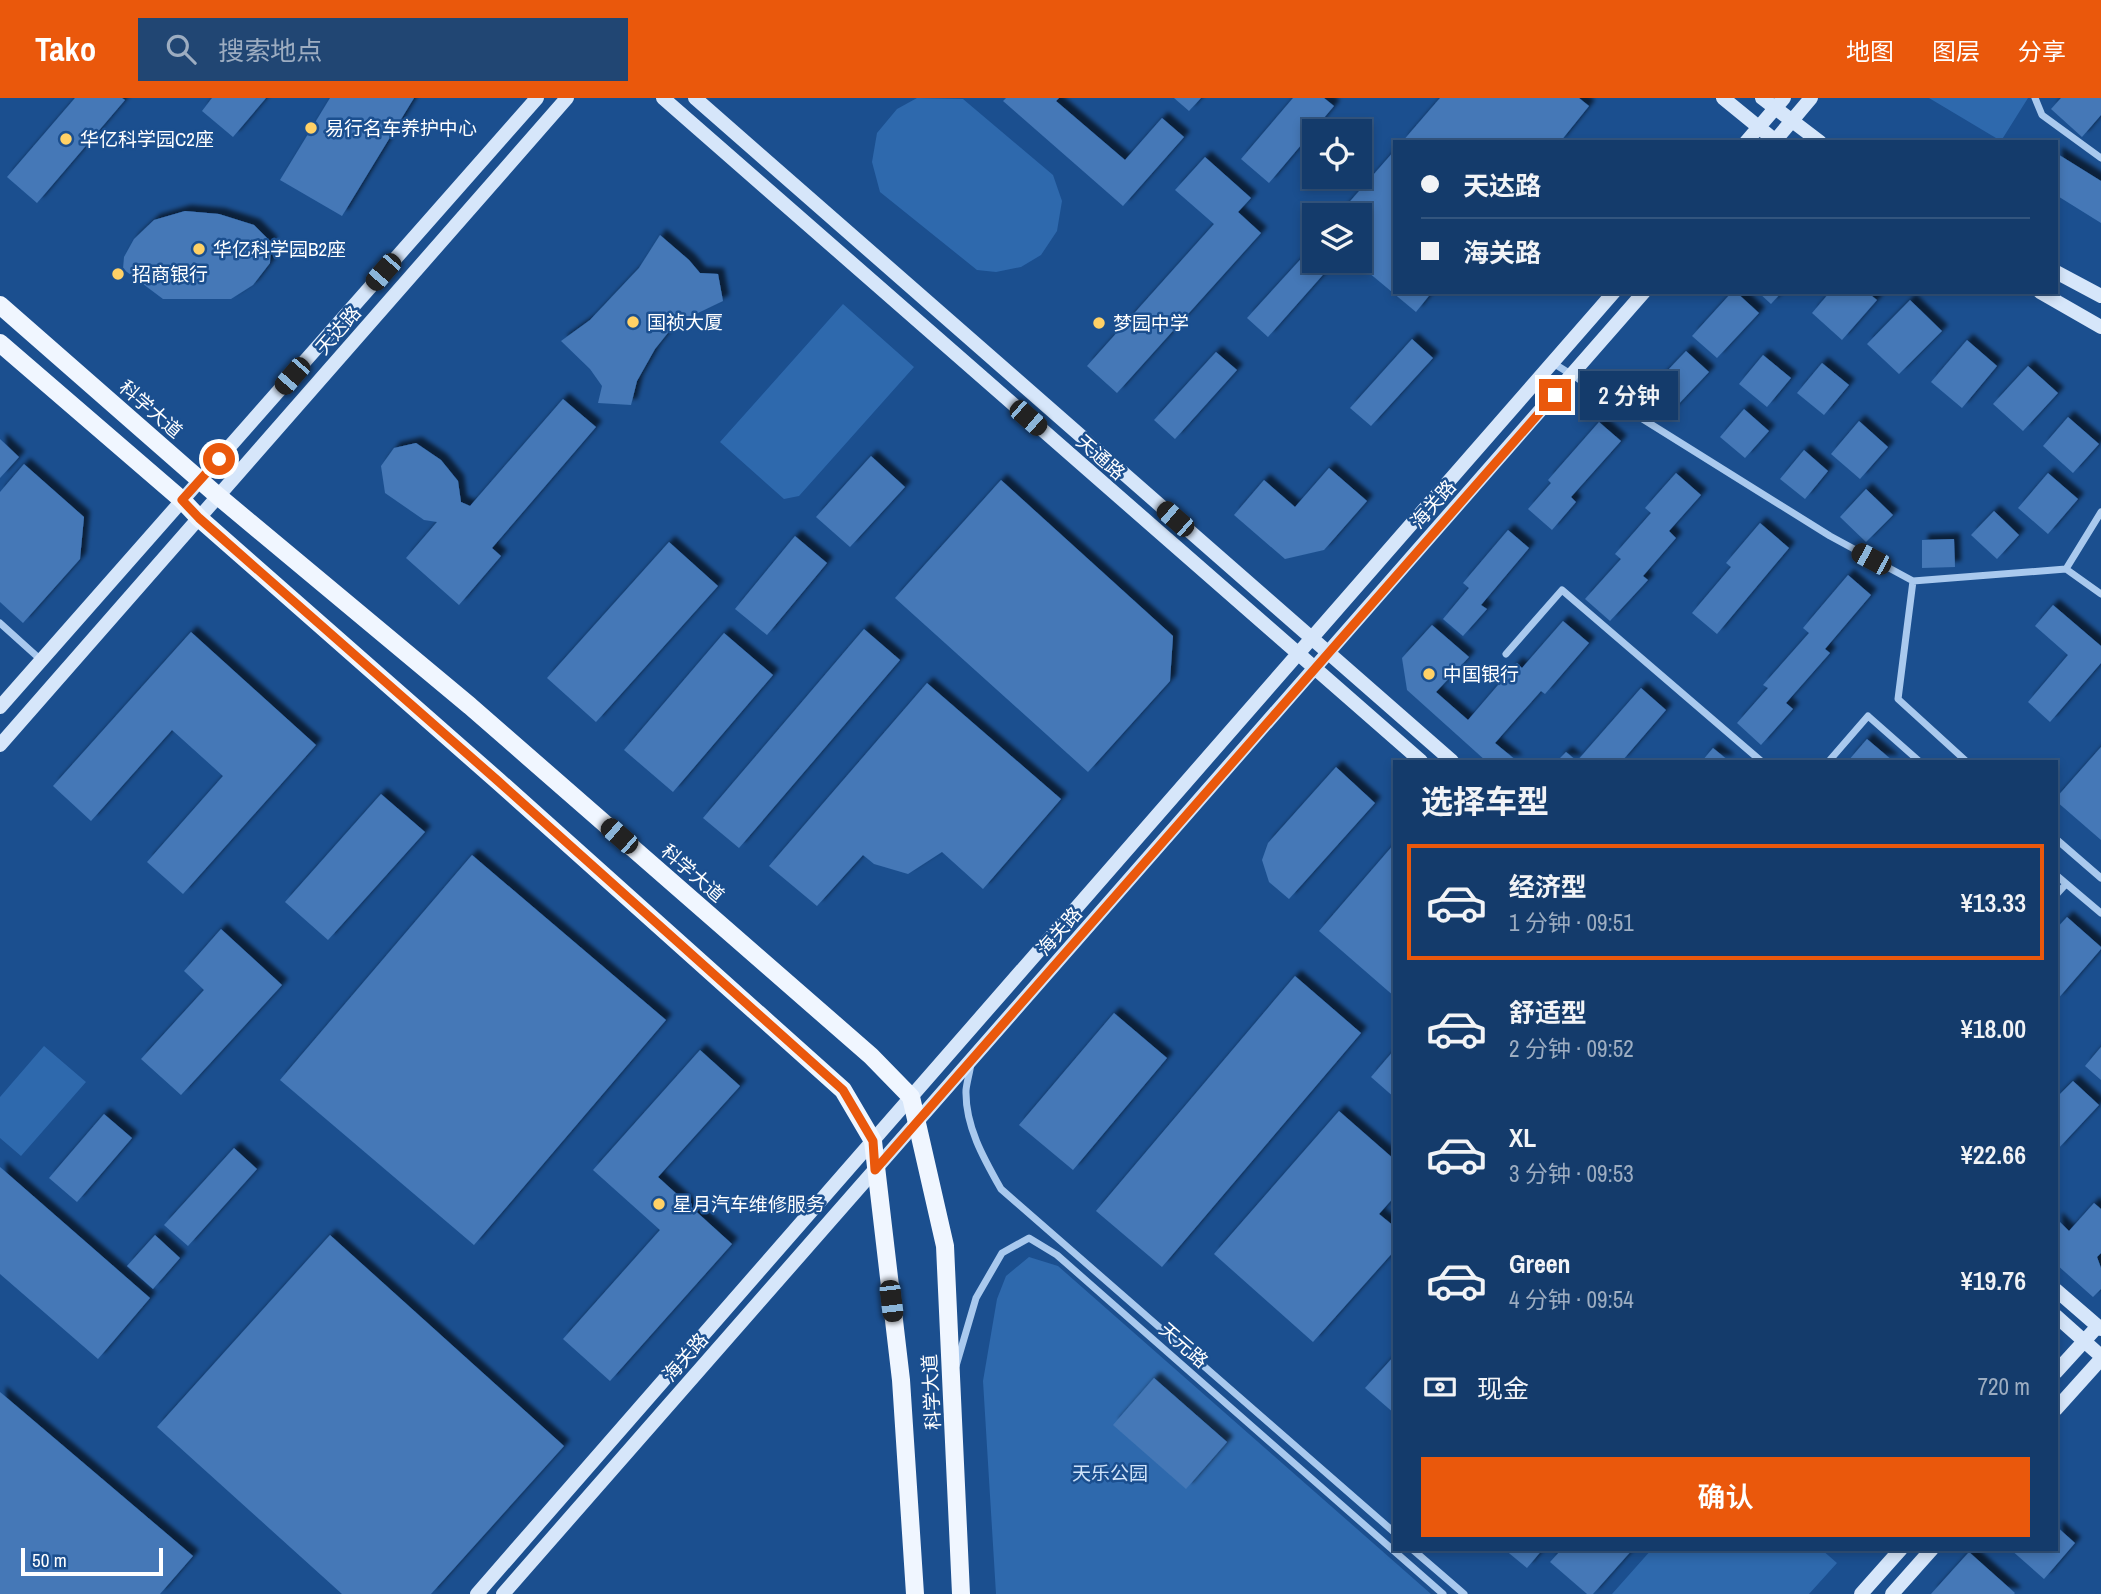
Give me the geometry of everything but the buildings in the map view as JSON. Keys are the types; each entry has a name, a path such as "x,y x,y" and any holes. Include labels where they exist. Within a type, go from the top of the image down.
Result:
{"main road":[{"name":"科学大道","path":"0,305 218,496 480,715 871,1056 911,1097 945,1246 961,1594"},
{"name":"科学大道","path":"0,343 182,500 199,518 843,1090 873,1141 901,1380 915,1594"}],"street":[{"name":"天达路","path":"0,707 537,98"},
{"name":"天达路","path":"0,745 567,98"},
{"name":"天通路","path":"663,98 1420,760"},
{"name":"天通路","path":"695,98 1451,760"},
{"path":"1723,98 1774,140"},
{"path":"1762,98 1780,103 1791,121 1817,140"},
{"path":"1776,140 1811,98"},
{"path":"2035,98 2042,115 2101,158"},
{"path":"1748,140 1780,103"},
{"path":"2058,273 2101,296"},
{"name":"海关路","path":"477,1594 1612,294"},
{"name":"海关路","path":"503,1594 1642,294"},
{"path":"2043,294 2101,327"},
{"path":"1553,363 1830,536 1913,581 2066,569 2101,594"},
{"path":"2066,569 2101,512"},
{"path":"1913,581 1898,699 1965,760"},
{"path":"1506,654 1562,590 1760,760"},
{"path":"0,623 41,660"},
{"path":"1830,760 1868,716 1918,760"},
{"path":"2058,841 2101,878"},
{"path":"2058,877 2101,913"},
{"path":"2058,893 2066,884"},
{"name":"天元路","path":"972,1059 966,1089 968,1111 979,1151 1001,1189 1393,1531"},
{"name":"天元路","path":"951,1384 976,1298 1002,1253 1030,1238 1057,1255 1393,1550"},
{"path":"2058,1292 2099,1327 2058,1370"},
{"path":"2058,1319 2101,1357 2058,1407"},
{"name":"天元路","path":"1394,1551 1443,1594"},
{"path":"1414,1551 1464,1594"},
{"path":"1861,1594 1899,1551"},
{"path":"1892,1594 1930,1551"}],"green space":[{"path":"917,98 963,99 1053,175 1062,201 1057,231 1041,255 1021,267 996,272 977,270 880,192 872,162 877,133 897,109"},
{"path":"1929,98 2028,98 1999,140"},
{"path":"843,304 914,367 799,496 784,499 720,442"},
{"path":"44,1046 86,1082 21,1156 0,1138 0,1097"},
{"name":"天乐公园","path":"1029,1257 1058,1266 1431,1594 996,1594 983,1381 997,1299 1006,1276"},
{"path":"1650,1551 1823,1551 1837,1563 1809,1594 1612,1594"}],"place":[{"name":"易行名车养护中心","path":"311,128"},
{"name":"华亿科学园C2座","path":"66,139"},
{"name":"华亿科学园B2座","path":"199,249"},
{"name":"招商银行","path":"118,274"},
{"name":"国祯大厦","path":"633,322"},
{"name":"梦园中学","path":"1099,323"},
{"name":"中国银行","path":"1429,674"},
{"name":"星月汽车维修服务","path":"659,1204"}],"route":[{"path":"219,459 182,500 199,518 843,1090 873,1141 875,1170 1555,395"}]}
